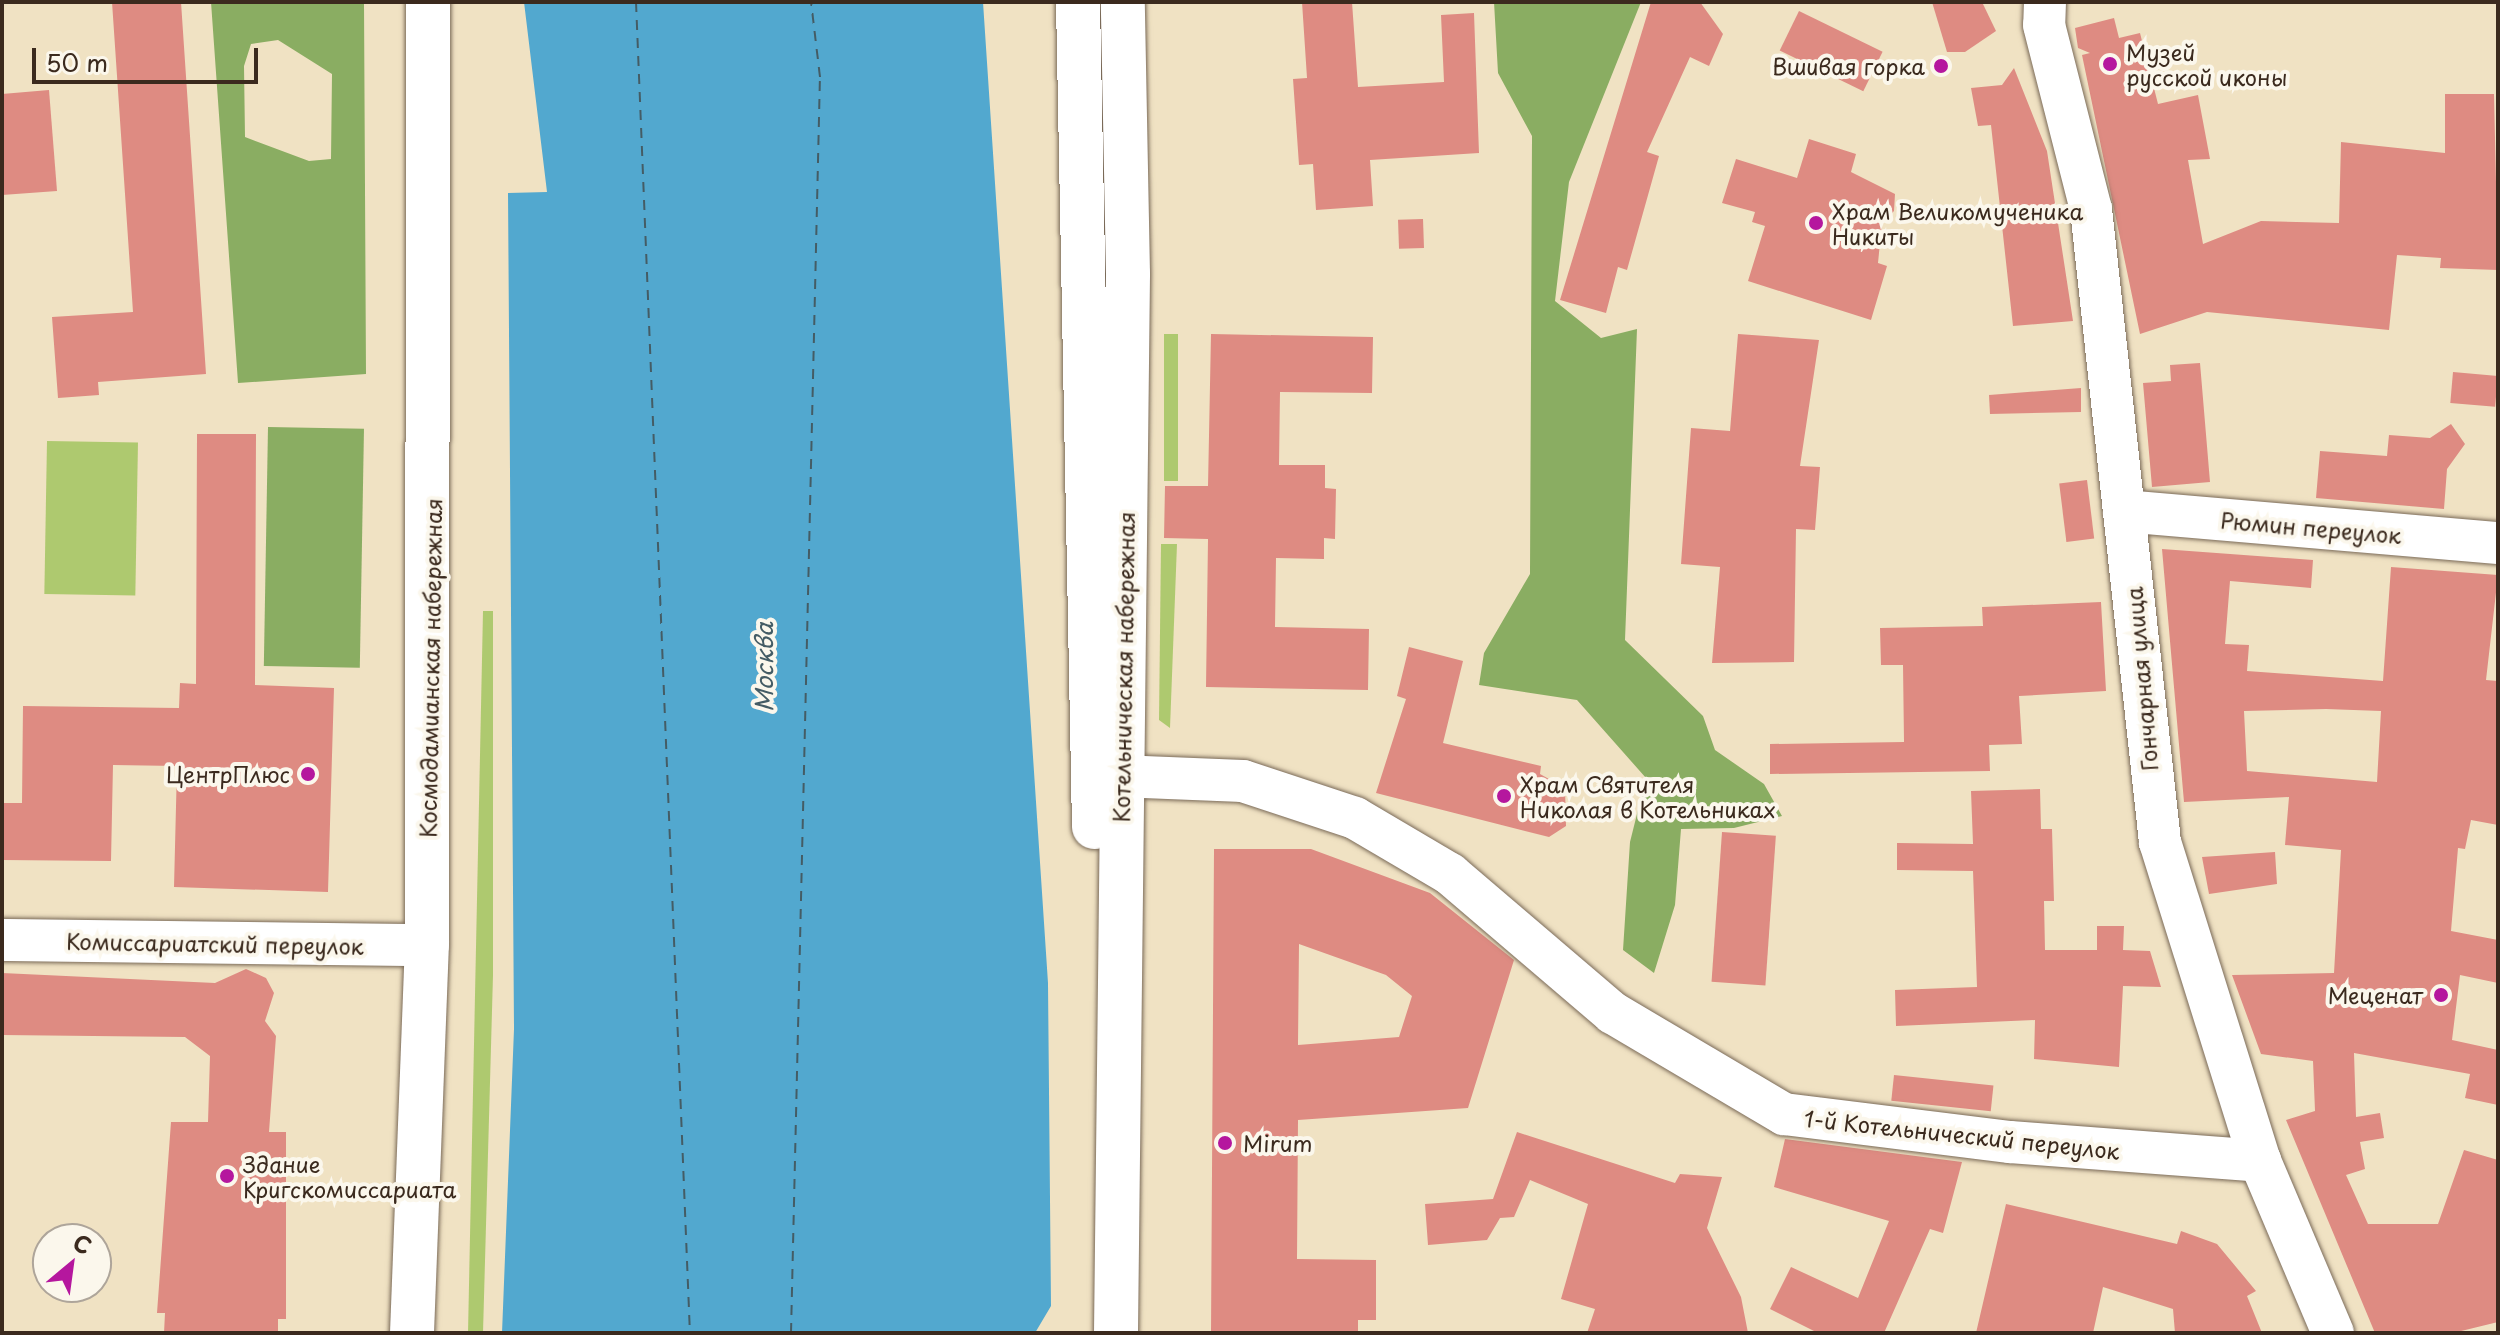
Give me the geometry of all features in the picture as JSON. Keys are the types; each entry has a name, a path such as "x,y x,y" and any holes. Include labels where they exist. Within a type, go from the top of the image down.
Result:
{"main road":[{"name":"Космодамианская набережная","path":"412,1333 427,945 428,2"},
{"name":"Котельническая набережная","path":"1078,2 1109,774 1116,1333"},
{"name":"Котельническая набережная","path":"1093,1333 1109,774 1123,2"}],"street":[{"name":"Гончарная улица","path":"2045,2 2091,209 2160,842 2260,1161 2333,1333"},
{"name":"Рюмин переулок","path":"2124,511 2498,543"},
{"name":"1-й Котельнический переулок","path":"1109,774 1191,773 1305,796 1450,874 1613,1013 1784,1114 2010,1142 2260,1161"},
{"name":"Комиссариатский переулок","path":"2,940 427,945"}],"green space":[{"path":"211,2 364,2 366,374 238,383","holes":["278,40 332,74 331,159 309,161 245,137 244,66 251,44"]},
{"path":"1494,2 1641,2 1569,182 1555,301 1601,338 1637,329 1625,640 1703,716 1715,750 1764,784 1782,816 1734,828 1681,829 1675,905 1654,973 1623,950 1630,842 1646,778 1577,700 1479,685 1484,653 1530,574 1532,136 1498,73"},
{"path":"1164,334 1178,334 1178,481 1164,481"},
{"path":"268,427 364,429 360,668 264,666"},
{"path":"47,441 138,443 135,596 44,594"},
{"path":"1161,544 1177,544 1170,728 1159,720"},
{"path":"483,611 493,611 493,975 483,1333 468,1333"}],"water":[{"name":"Москва","path":"524,2 983,2 1048,983 1051,1306 1035,1333 502,1333 514,1029 508,193 547,192"}],"building":[{"path":"112,2 181,2 206,374 98,382 99,395 58,398 52,317 133,312"},
{"path":"1302,2 1352,2 1358,87 1444,82 1441,15 1474,13 1479,153 1370,160 1373,206 1316,210 1313,164 1299,165 1293,79 1307,78"},
{"path":"1651,2 1700,2 1723,34 1709,66 1690,57 1647,152 1659,156 1627,270 1618,267 1606,313 1560,300"},
{"path":"1932,2 1982,2 1996,31 1965,52 1947,52"},
{"path":"1799,11 1883,52 1863,91 1780,51"},
{"path":"2114,18 2119,38 2140,33 2158,104 2198,95 2210,159 2188,160 2203,244 2261,221 2339,223 2341,142 2445,153 2445,94 2494,94 2498,270 2440,268 2441,258 2397,255 2389,330 2207,312 2140,334 2082,55 2090,53 2078,48 2075,28"},
{"path":"2014,68 2047,151 2073,321 2013,326 1991,125 1978,126 1971,88 2002,85"},
{"path":"49,90 57,191 2,195 2,94"},
{"name":"Храм Великомученика Никиты","path":"1809,139 1856,154 1851,172 1895,194 1894,211 1882,223 1878,263 1887,266 1871,320 1748,281 1765,226 1752,222 1755,212 1722,203 1736,159 1797,178"},
{"path":"1423,219 1424,248 1399,249 1398,220"},
{"path":"1211,334 1373,337 1372,393 1280,392 1279,465 1325,465 1325,488 1336,489 1335,539 1324,538 1324,559 1276,558 1275,627 1369,629 1368,690 1206,687 1208,539 1164,538 1165,486 1208,486"},
{"path":"1738,334 1819,340 1800,466 1820,467 1815,530 1796,529 1794,662 1712,663 1720,567 1681,564 1691,428 1730,431"},
{"path":"2200,363 2210,482 2152,487 2143,383 2171,381 2170,365"},
{"path":"2453,372 2498,376 2495,407 2450,403"},
{"path":"2081,388 2081,412 1990,414 1989,395"},
{"path":"2451,424 2465,444 2447,469 2444,509 2316,498 2320,451 2387,456 2389,435 2430,438"},
{"path":"197,434 256,434 255,685 334,688 328,892 174,887 177,766 113,765 111,861 2,860 2,803 22,803 23,706 179,708 180,683 196,684"},
{"path":"2087,480 2094,539 2066,542 2059,483"},
{"path":"2162,549 2313,560 2311,588 2230,581 2225,644 2249,645 2247,671 2383,681 2391,567 2498,575 2486,680 2498,681 2498,825 2471,820 2465,849 2458,848 2451,931 2498,940 2498,983 2460,975 2452,1040 2498,1050 2498,1105 2465,1098 2470,1074 2354,1053 2356,1117 2380,1113 2384,1138 2360,1142 2365,1169 2346,1175 2368,1224 2438,1224 2464,1150 2498,1160 2498,1322 2453,1333 2375,1333 2286,1120 2315,1111 2313,1061 2261,1054 2232,975 2334,973 2341,850 2285,845 2289,797 2184,802","holes":["2244,711 2381,711 2377,782 2247,771"]},
{"path":"2101,602 2106,691 2019,696 2022,744 1989,745 1990,771 1770,774 1770,744 1904,742 1903,665 1881,665 1880,628 1983,626 1982,607"},
{"path":"1409,647 1463,661 1443,743 1541,766 1540,774 1565,788 1566,826 1549,837 1376,793 1406,699 1397,696"},
{"path":"2040,789 2041,829 2052,829 2054,901 2044,901 2045,950 2097,950 2097,926 2124,926 2123,950 2150,951 2161,987 2123,986 2119,1067 2034,1059 2035,1020 1896,1026 1895,990 1977,987 1973,871 1897,870 1897,843 1973,844 1971,791"},
{"path":"1722,832 1776,836 1765,985 1712,982"},
{"path":"1214,849 1311,849 1430,893 1514,960 1468,1108 1298,1120 1297,1259 1376,1260 1376,1320 1358,1320 1358,1333 1211,1333","holes":["1299,944 1386,975 1412,996 1399,1037 1298,1045"]},
{"path":"2275,852 2277,884 2209,894 2202,857"},
{"name":"Здание Кригскомиссариата","path":"246,969 266,978 274,993 265,1021 276,1036 269,1132 286,1132 286,1319 278,1319 278,1333 164,1333 165,1313 157,1313 171,1122 208,1122 210,1056 185,1037 2,1035 2,973 215,983"},
{"path":"1894,1075 1993,1085 1991,1111 1891,1101"},
{"path":"1517,1132 1675,1183 1680,1174 1722,1177 1707,1228 1741,1297 1748,1333 1587,1333 1595,1309 1561,1299 1588,1204 1530,1180 1514,1217 1500,1218 1487,1240 1428,1245 1425,1204 1493,1199"},
{"path":"1785,1139 1962,1162 1943,1233 1930,1229 1884,1333 1818,1333 1770,1309 1791,1267 1858,1298 1889,1221 1774,1187"},
{"path":"2006,1204 2177,1244 2181,1231 2217,1244 2256,1291 2247,1296 2262,1333 2175,1333 2173,1309 2103,1287 2093,1333 1976,1333"}],"ferry route":[{"path":"636,2 690,1333"},
{"path":"791,1333 820,77 811,2"}],"place":[{"name":"Музей русской иконы","path":"2110,64"},
{"name":"Вшивая горка","path":"1941,66"},
{"name":"Храм Великомученика Никиты","path":"1816,223"},
{"name":"ЦентрПлюс","path":"308,774"},
{"name":"Храм Святителя Николая в Котельниках","path":"1504,796"},
{"name":"Меценат","path":"2441,995"},
{"name":"Mirum","path":"1225,1143"},
{"name":"Здание Кригскомиссариата","path":"227,1176"}]}
